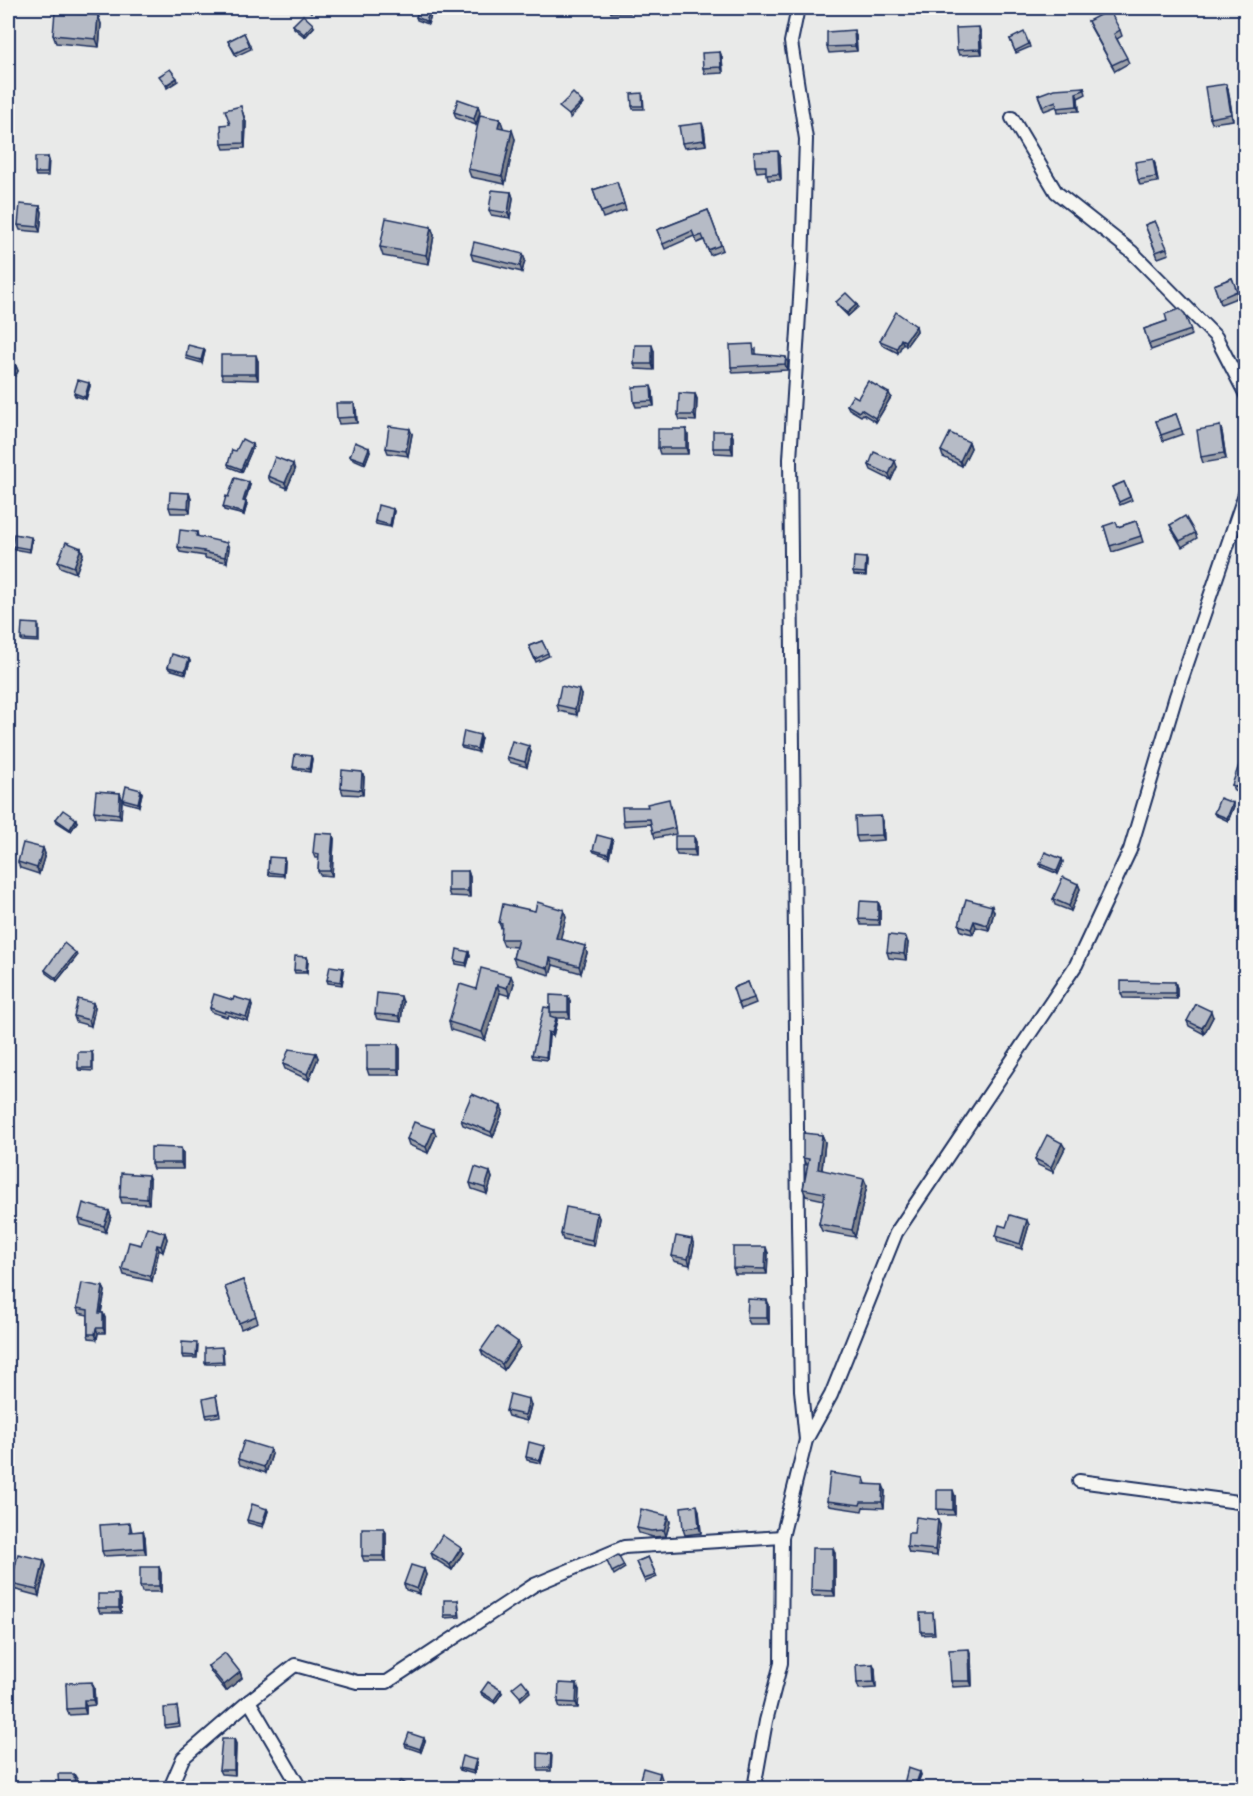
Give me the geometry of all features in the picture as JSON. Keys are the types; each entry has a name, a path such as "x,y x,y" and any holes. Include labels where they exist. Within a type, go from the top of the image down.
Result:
{"street":[{"path":"798,8 791,42 806,139 790,471 798,1224 801,1390 806,1440"},
{"path":"1012,118 1056,192 1132,252 1216,337 1245,395"},
{"path":"754,1788 766,1721 781,1663 782,1537 806,1440 831,1395 896,1233 1076,965 1130,850 1176,696 1245,491"},
{"path":"1078,1480 1245,1503"},
{"path":"170,1788 183,1758 295,1665 357,1682 387,1682 534,1586 624,1547 782,1537"},
{"path":"249,1701 300,1788"}],"building":[{"path":"419,8 431,9 426,21 416,17"},
{"path":"1109,10 1120,30 1114,34 1127,58 1112,65 1088,21"},
{"path":"55,12 98,15 96,39 53,35"},
{"path":"303,15 313,24 304,34 293,25"},
{"path":"979,27 980,49 957,50 956,28"},
{"path":"854,30 855,46 827,47 827,32"},
{"path":"1024,32 1029,44 1015,51 1010,39"},
{"path":"244,33 250,46 235,53 228,41"},
{"path":"720,52 721,67 703,68 702,53"},
{"path":"170,69 177,78 166,85 159,76"},
{"path":"1226,84 1231,114 1210,118 1205,87"},
{"path":"1084,87 1084,90 1076,93 1077,106 1057,108 1056,101 1043,106 1038,95 1054,89"},
{"path":"573,93 582,102 569,115 559,107"},
{"path":"642,93 643,106 632,106 631,94"},
{"path":"458,99 478,106 474,119 454,112"},
{"path":"241,106 244,118 244,143 222,144 221,125 230,124 225,110"},
{"path":"480,115 500,119 498,127 512,130 502,176 468,169"},
{"path":"702,123 704,140 682,143 679,126"},
{"path":"778,151 779,174 766,175 766,166 755,166 754,152"},
{"path":"35,157 48,157 47,173 35,173"},
{"path":"1153,159 1156,177 1138,180 1135,162"},
{"path":"617,182 624,204 601,212 593,190"},
{"path":"492,190 511,192 508,213 489,210"},
{"path":"20,204 40,206 38,227 18,225"},
{"path":"708,210 721,245 708,250 702,235 695,238 692,231 663,244 657,230"},
{"path":"386,218 431,227 426,255 380,247"},
{"path":"1155,221 1167,248 1156,252 1145,225"},
{"path":"474,242 523,254 520,266 471,254"},
{"path":"1232,278 1237,291 1219,299 1214,285"},
{"path":"846,293 857,304 847,313 836,302"},
{"path":"1180,309 1191,330 1149,344 1144,329 1167,321 1165,314"},
{"path":"896,312 916,326 905,341 901,339 897,348 880,341"},
{"path":"753,344 754,354 786,357 785,364 731,367 730,345"},
{"path":"188,345 204,349 201,360 186,356"},
{"path":"635,345 652,345 652,364 634,364"},
{"path":"221,355 256,355 256,374 221,374"},
{"path":"8,362 16,366 14,371 8,369"},
{"path":"78,380 89,383 85,397 74,393"},
{"path":"868,381 889,393 875,418 861,409 859,412 847,405 853,395 858,398"},
{"path":"651,386 652,401 634,402 633,387"},
{"path":"679,393 695,394 694,415 678,415"},
{"path":"336,403 354,403 355,417 337,418"},
{"path":"1176,414 1181,428 1161,435 1156,421"},
{"path":"389,426 410,429 406,451 386,448"},
{"path":"1220,426 1224,453 1201,457 1197,430"},
{"path":"658,429 686,429 686,448 658,448"},
{"path":"713,431 731,431 731,448 713,448"},
{"path":"950,433 969,442 960,461 941,451"},
{"path":"242,439 252,444 241,469 228,464 232,450 236,451"},
{"path":"355,442 369,448 364,461 350,456"},
{"path":"874,452 895,461 889,474 869,465"},
{"path":"275,457 293,464 285,483 268,476"},
{"path":"235,478 249,482 243,501 246,502 243,513 223,507"},
{"path":"1124,482 1130,497 1119,502 1112,487"},
{"path":"170,492 189,493 188,508 169,507"},
{"path":"378,505 393,509 390,525 375,521"},
{"path":"1185,516 1195,533 1180,541 1170,525"},
{"path":"1136,521 1141,536 1110,546 1104,526 1116,522 1118,527"},
{"path":"180,530 197,532 196,536 227,543 225,557 178,547"},
{"path":"14,534 31,537 29,549 12,546"},
{"path":"66,542 81,548 74,567 58,561"},
{"path":"854,557 866,558 865,573 853,572"},
{"path":"22,623 38,624 38,640 21,639"},
{"path":"542,641 548,653 535,659 529,646"},
{"path":"172,654 189,659 185,671 168,667"},
{"path":"561,686 579,690 575,709 557,705"},
{"path":"464,731 480,735 477,749 461,746"},
{"path":"512,741 529,746 525,762 507,757"},
{"path":"295,754 311,756 309,769 293,767"},
{"path":"1240,762 1245,764 1245,790 1232,785"},
{"path":"342,770 362,772 361,790 341,788"},
{"path":"126,786 141,790 138,803 123,799"},
{"path":"96,791 120,793 119,814 94,811"},
{"path":"1220,798 1233,803 1227,818 1214,813"},
{"path":"669,799 675,828 653,833 650,819 623,820 622,807 648,807 647,804"},
{"path":"63,810 76,819 70,829 56,819"},
{"path":"881,816 882,835 856,836 855,817"},
{"path":"315,833 333,834 330,871 318,871 319,854 313,853"},
{"path":"597,835 612,839 608,854 593,850"},
{"path":"675,836 694,836 694,850 675,850"},
{"path":"23,843 43,848 37,868 18,862"},
{"path":"1045,852 1062,859 1057,871 1040,864"},
{"path":"269,857 284,858 283,874 268,872"},
{"path":"448,871 468,871 468,891 448,891"},
{"path":"1063,877 1078,884 1069,906 1053,899"},
{"path":"966,899 992,906 987,925 974,921 971,929 959,925"},
{"path":"860,901 878,902 878,920 859,919"},
{"path":"537,902 564,910 556,938 585,946 579,966 550,958 548,968 513,958 518,939 501,939 502,924 499,923 503,904 535,911"},
{"path":"889,935 906,937 904,954 887,952"},
{"path":"64,943 76,953 56,978 45,970"},
{"path":"457,949 469,952 466,963 455,961"},
{"path":"295,956 307,957 306,971 294,970"},
{"path":"330,966 343,968 341,982 327,980"},
{"path":"481,968 511,976 507,988 497,985 482,1032 449,1022 460,984 476,989"},
{"path":"1121,981 1175,982 1175,993 1121,993"},
{"path":"748,982 754,998 738,1003 733,988"},
{"path":"377,993 401,996 399,1016 375,1014"},
{"path":"214,994 233,1000 234,997 251,1002 246,1017 210,1008"},
{"path":"550,995 568,996 568,1012 550,1012"},
{"path":"78,999 93,1003 89,1020 74,1016"},
{"path":"1196,1004 1211,1011 1202,1028 1187,1021"},
{"path":"544,1007 550,1008 550,1016 556,1018 552,1033 548,1032 546,1057 532,1055"},
{"path":"367,1044 398,1044 398,1069 367,1069"},
{"path":"289,1049 316,1053 307,1074 283,1064"},
{"path":"78,1052 92,1052 92,1068 78,1068"},
{"path":"472,1094 501,1106 491,1132 461,1120"},
{"path":"414,1122 434,1129 426,1147 407,1139"},
{"path":"803,1133 822,1135 818,1169 864,1179 852,1230 819,1224 825,1193 803,1189 809,1159 803,1158"},
{"path":"1047,1135 1062,1143 1051,1167 1035,1159"},
{"path":"151,1147 181,1148 181,1163 151,1163"},
{"path":"475,1167 490,1172 485,1188 470,1183"},
{"path":"121,1173 148,1175 147,1199 120,1197"},
{"path":"83,1203 109,1211 104,1226 79,1219"},
{"path":"566,1207 597,1213 592,1240 561,1234"},
{"path":"1010,1215 1027,1220 1020,1244 996,1236 999,1225 1006,1227"},
{"path":"147,1227 165,1233 161,1246 157,1245 150,1276 122,1269 129,1242 141,1245"},
{"path":"676,1236 692,1239 688,1259 672,1256"},
{"path":"733,1247 766,1247 765,1269 733,1268"},
{"path":"243,1280 256,1316 239,1323 225,1287"},
{"path":"82,1283 103,1287 99,1313 103,1313 103,1328 96,1328 95,1334 88,1334 88,1310 77,1308"},
{"path":"748,1299 767,1300 767,1318 747,1318"},
{"path":"497,1327 518,1342 502,1364 481,1350"},
{"path":"182,1342 197,1343 196,1356 182,1355"},
{"path":"222,1347 223,1361 205,1362 205,1348"},
{"path":"510,1394 529,1399 525,1415 506,1411"},
{"path":"216,1396 219,1413 206,1415 203,1399"},
{"path":"244,1441 270,1449 264,1467 238,1459"},
{"path":"529,1442 544,1446 540,1460 526,1457"},
{"path":"830,1473 864,1478 863,1484 883,1485 882,1502 861,1502 860,1505 827,1501"},
{"path":"937,1490 953,1490 953,1510 937,1509"},
{"path":"252,1504 267,1509 262,1524 247,1520"},
{"path":"697,1505 699,1527 683,1529 681,1507"},
{"path":"641,1509 668,1516 664,1530 651,1531 637,1528"},
{"path":"916,1517 938,1520 935,1550 907,1547 908,1533 914,1533"},
{"path":"130,1523 130,1532 143,1531 144,1548 102,1551 100,1525"},
{"path":"362,1528 384,1528 384,1556 362,1556"},
{"path":"442,1535 461,1548 450,1565 431,1553"},
{"path":"812,1548 833,1548 833,1591 811,1590"},
{"path":"18,1554 44,1560 37,1590 11,1584"},
{"path":"618,1555 624,1566 612,1572 607,1561"},
{"path":"648,1557 656,1575 644,1579 636,1562"},
{"path":"411,1565 424,1569 417,1589 404,1584"},
{"path":"140,1567 159,1567 159,1586 140,1586"},
{"path":"98,1594 119,1594 119,1608 98,1608"},
{"path":"444,1600 458,1600 459,1615 444,1615"},
{"path":"920,1613 933,1613 934,1632 921,1632"},
{"path":"969,1649 970,1681 951,1681 949,1650"},
{"path":"225,1653 240,1672 224,1685 208,1666"},
{"path":"873,1664 874,1682 857,1683 856,1665"},
{"path":"522,1680 529,1689 520,1697 512,1688"},
{"path":"92,1682 93,1700 84,1700 84,1708 67,1709 66,1683"},
{"path":"488,1682 501,1690 494,1700 481,1692"},
{"path":"559,1683 577,1684 576,1703 558,1702"},
{"path":"177,1707 179,1723 165,1725 164,1708"},
{"path":"409,1733 424,1738 420,1749 405,1744"},
{"path":"222,1739 234,1739 234,1770 219,1770"},
{"path":"538,1753 551,1754 550,1768 538,1768"},
{"path":"462,1756 476,1760 473,1771 459,1768"},
{"path":"643,1768 660,1773 656,1788 638,1786"},
{"path":"908,1768 920,1772 915,1787 904,1784"},
{"path":"58,1774 74,1774 75,1788 59,1788"},
{"path":"400,1781 412,1788 395,1788"},
{"path":"461,1784 462,1788 445,1788"},
{"path":"601,1784 623,1788 600,1788"}]}
